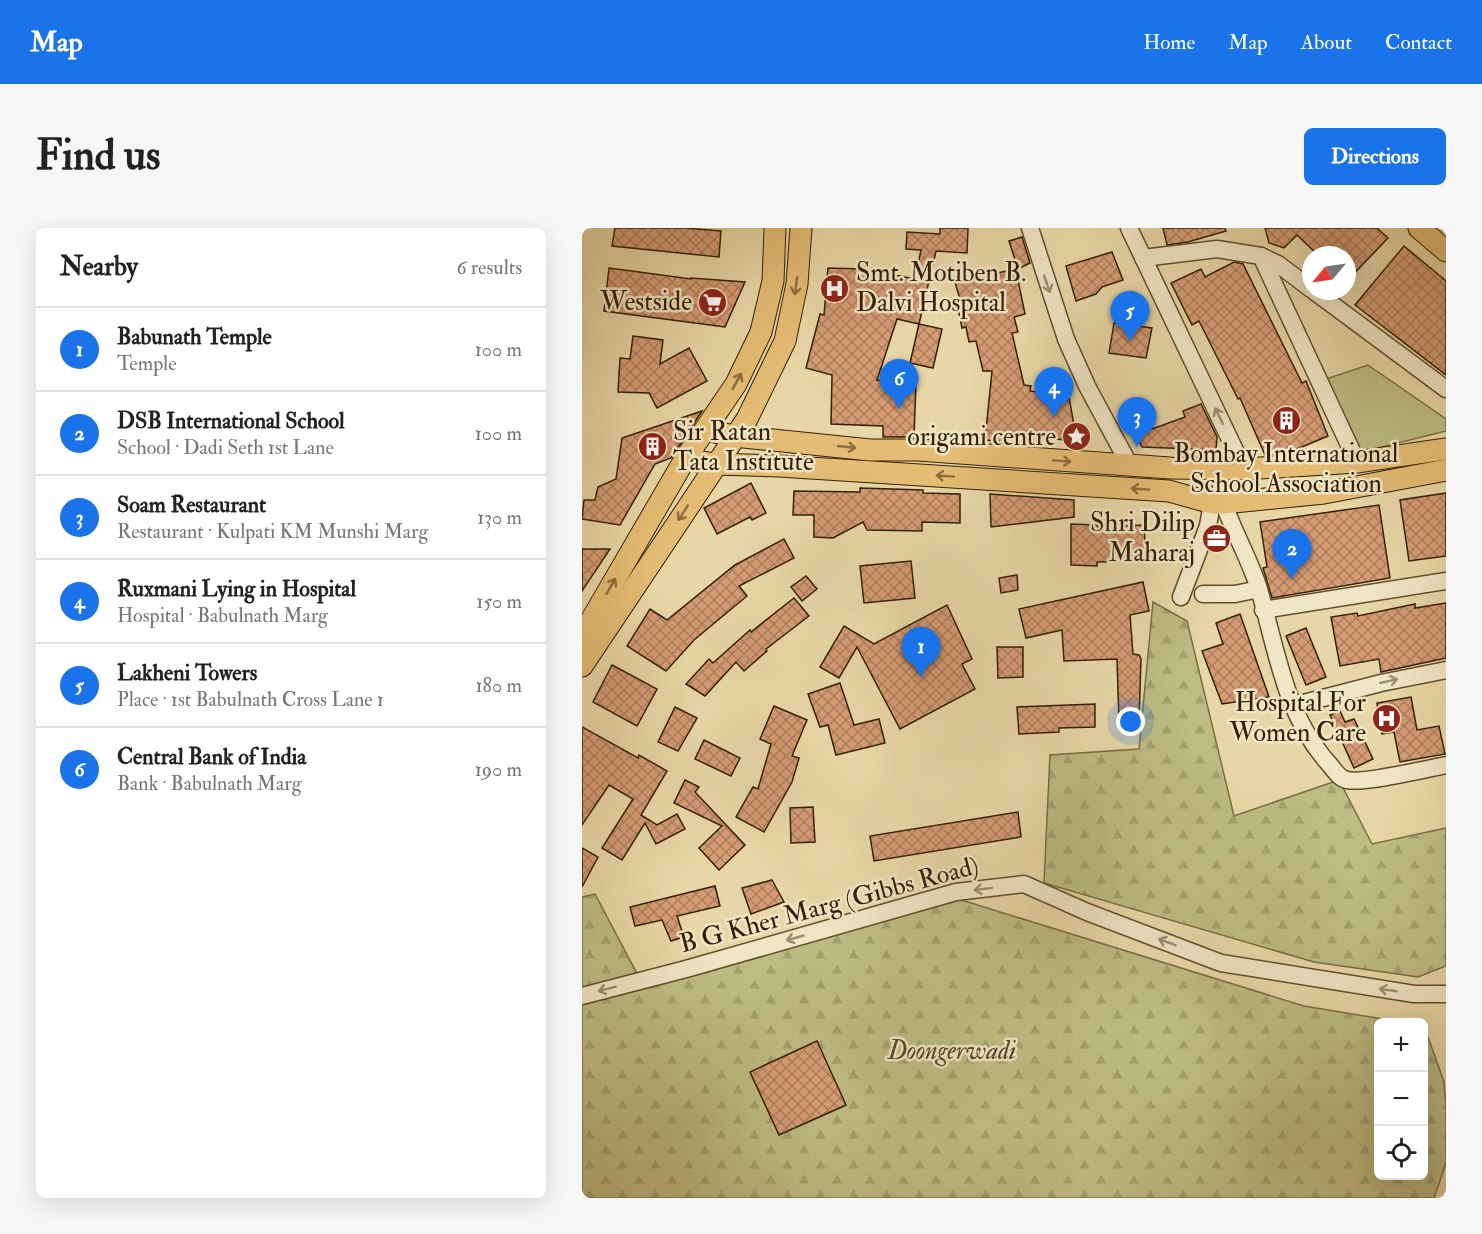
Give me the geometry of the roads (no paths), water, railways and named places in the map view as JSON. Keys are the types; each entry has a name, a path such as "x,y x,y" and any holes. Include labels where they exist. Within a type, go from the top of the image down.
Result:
{"main road":[{"path":"582,636 685,459 736,384 761,332 773,281 775,228"},
{"path":"582,666 747,419 785,340 797,284 801,228"},
{"path":"1419,228 1446,251"},
{"path":"705,430 734,436 870,450 918,450 1130,466 1244,468 1358,462 1446,449"},
{"path":"685,459 715,465 790,466 1169,490 1218,503 1324,493 1446,470"}],"street":[{"path":"1030,228 1070,349 1130,466"},
{"path":"1129,228 1244,468"},
{"path":"1143,258 1217,249 1261,256 1278,264 1302,282"},
{"path":"1261,256 1358,462"},
{"path":"1326,300 1446,389"},
{"path":"1181,597 1218,503 1219,468"},
{"path":"1218,503 1258,589 1292,706 1319,754 1346,780 1371,779 1446,765"},
{"path":"1263,610 1446,581"},
{"path":"1203,594 1234,594 1258,589"},
{"path":"1292,706 1381,683 1446,670"},
{"name":"B G Kher Marg (Gibbs Road)","path":"582,996 686,969 956,892 1024,884 1087,912 1221,963 1414,994 1446,994"}],"place":[{"name":"Smt. Motiben B. Dalvi Hospital","path":"835,288"},
{"name":"Westside","path":"713,302"},
{"name":"Lakheni Towers","path":"1130,341"},
{"name":"Central Bank of India","path":"899,409"},
{"name":"Ruxmani Lying in Hospital","path":"1054,417"},
{"name":"Bombay International School Association","path":"1286,420"},
{"name":"origami centre","path":"1077,437"},
{"name":"Sir Ratan Tata Institute","path":"652,447"},
{"name":"Soam Restaurant","path":"1137,447"},
{"name":"Shri Dilip Maharaj","path":"1216,538"},
{"name":"DSB International School","path":"1292,579"},
{"name":"Babunath Temple","path":"921,677"},
{"name":"Hospital For Women Care","path":"1387,718"}],"park label":[{"name":"Doongerwadi","path":"952,1051"}]}
